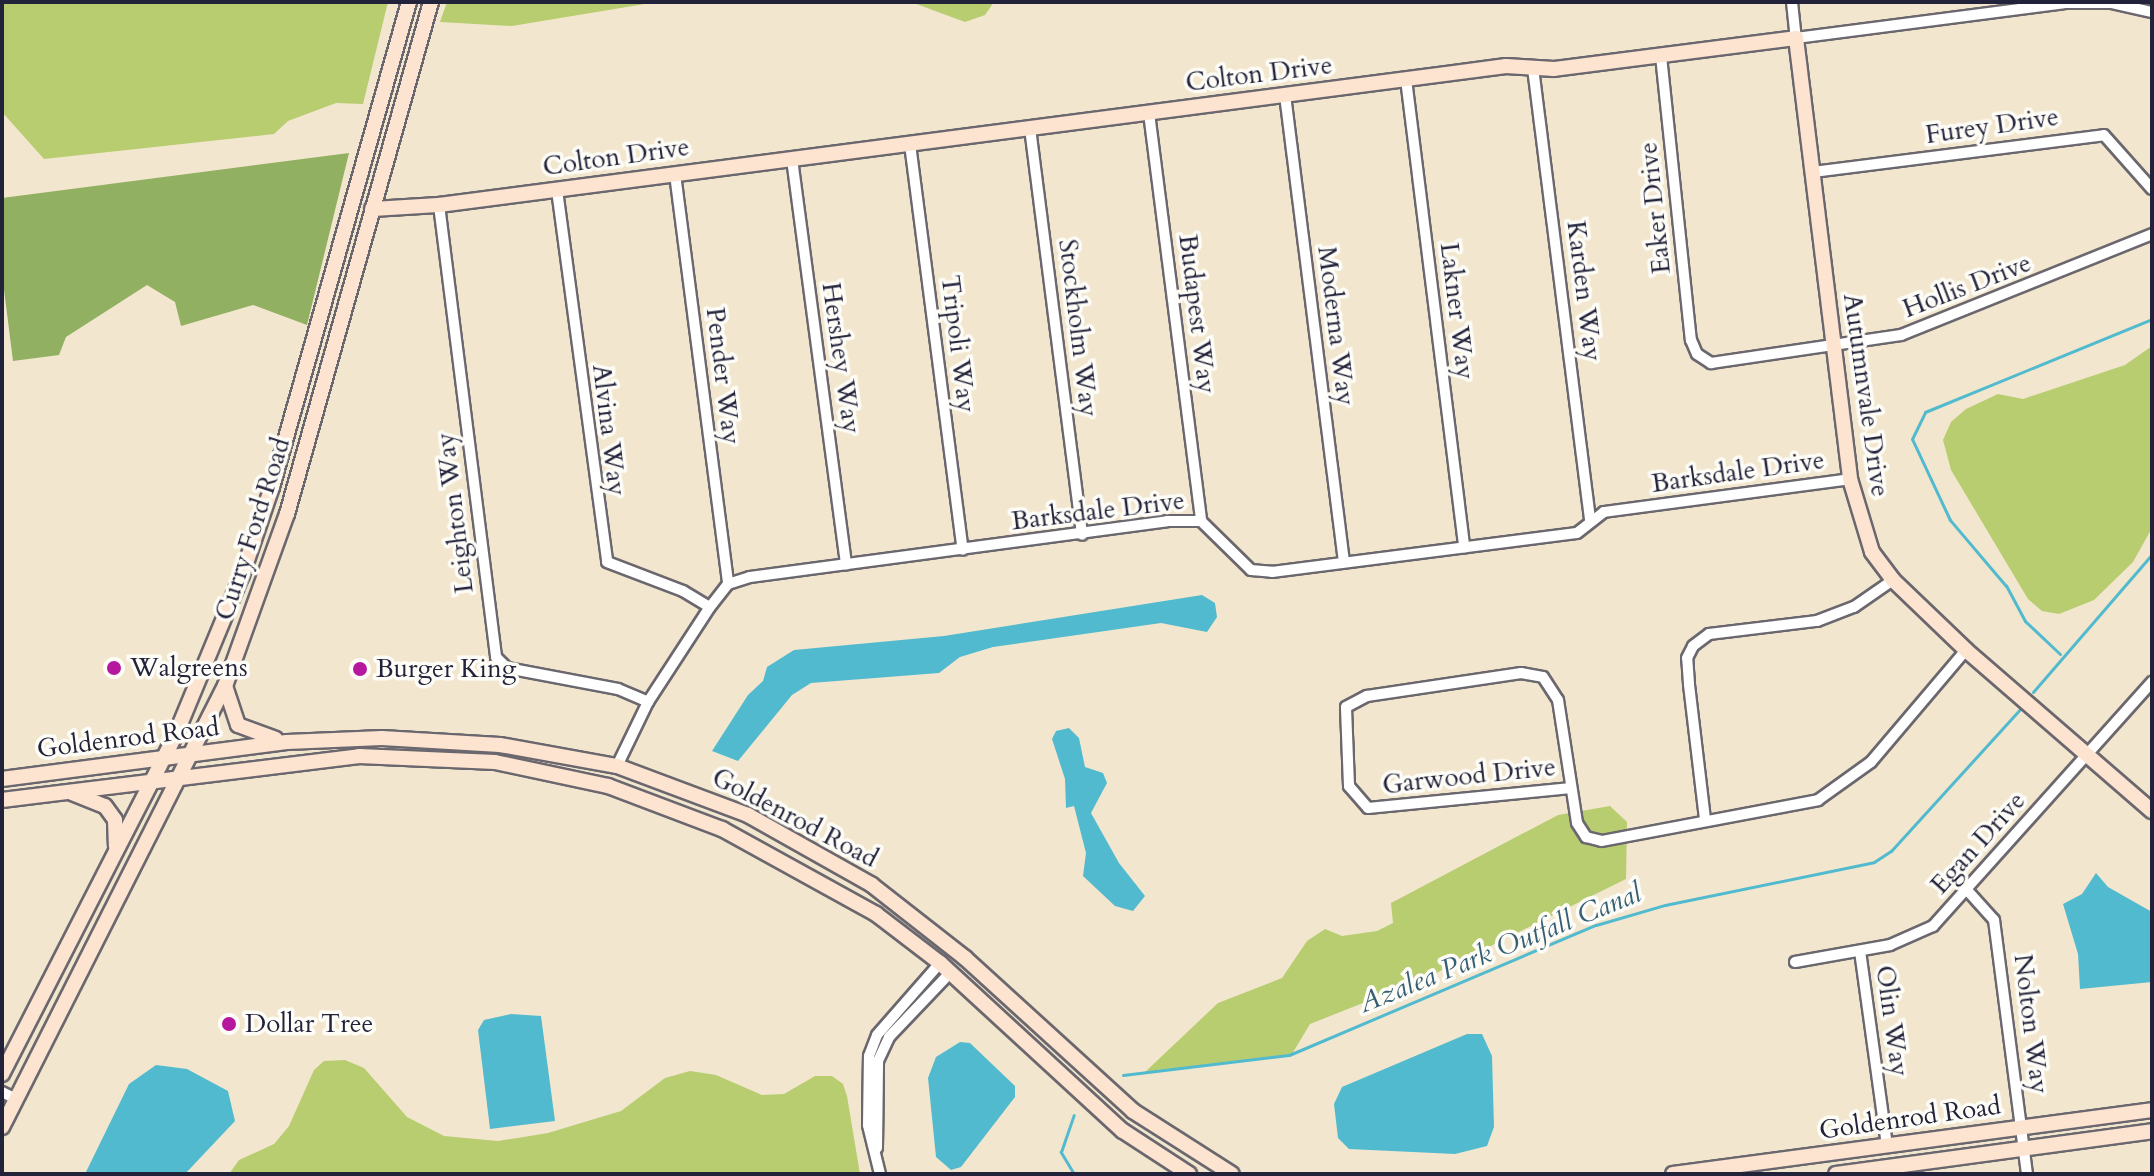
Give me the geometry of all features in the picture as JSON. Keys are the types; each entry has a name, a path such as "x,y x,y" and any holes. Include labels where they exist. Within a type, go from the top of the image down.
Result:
{"main road":[{"name":"Curry Ford Road","path":"2,1074 164,757 262,517 409,2"},
{"path":"372,209 367,182 417,2"},
{"name":"Curry Ford Road","path":"2,1127 225,686 274,557 431,2"},
{"name":"Colton Drive","path":"372,209 439,205 1406,79 1661,56 1788,38"},
{"name":"Autumnvale Drive","path":"1788,38 1813,172 1850,479 1872,552 1893,580 1966,650 2152,811"},
{"path":"313,419 313,396 358,230 349,216"},
{"path":"225,686 238,725 287,742"},
{"name":"Goldenrod Road","path":"2,779 287,742 453,740 617,766 695,792 772,827 872,885 965,958 1133,1111 1232,1174"},
{"name":"Goldenrod Road","path":"2,800 182,775 359,756 480,761 550,771 633,795 722,829 828,883 905,935 1123,1131 1189,1174"},
{"path":"550,771 603,774 617,766"},
{"path":"633,795 650,786 695,792"},
{"path":"67,791 105,806 115,820 115,851"},
{"path":"905,935 965,958"},
{"path":"945,968 964,967 998,989"},
{"name":"Goldenrod Road","path":"1673,1174 1723,1171 2152,1110"},
{"name":"Goldenrod Road","path":"1836,1174 2152,1131"}],"street":[{"name":"Colton Drive","path":"1788,38 2064,3 2112,3 2152,12"},
{"name":"Autumnvale Drive","path":"1788,38 1792,4"},
{"name":"Eaker Drive","path":"1661,56 1697,354"},
{"name":"Karden Way","path":"1533,68 1590,521"},
{"name":"Lakner Way","path":"1406,79 1464,547"},
{"name":"Moderna Way","path":"1285,95 1344,562"},
{"name":"Budapest Way","path":"1149,113 1201,521"},
{"name":"Stockholm Way","path":"1030,128 1082,535"},
{"name":"Furey Drive","path":"1813,172 2104,135 2152,189"},
{"name":"Tripoli Way","path":"910,144 963,550"},
{"name":"Hershey Way","path":"792,159 846,564"},
{"name":"Pender Way","path":"675,174 728,584"},
{"name":"Alvina Way","path":"557,190 607,562 710,607"},
{"name":"Leighton Way","path":"439,205 496,657 507,668 618,689 648,702"},
{"name":"Hollis Drive","path":"1697,354 1711,363 1835,346 1916,330 2152,234"},
{"name":"Barksdale Drive","path":"728,584 846,564 1201,521 1251,570 1344,562 1577,533 1604,512 1850,479"},
{"path":"1705,819 1687,658 1693,646 1709,634 1817,621 1854,607 1893,580"},
{"path":"617,766 648,702 728,584"},
{"name":"Garwood Drive","path":"1571,788 1368,808 1349,786 1346,707 1367,696 1521,673 1543,677 1558,700 1577,823 1593,840 1818,800 1843,787 1871,762 1966,650"},
{"name":"Egan Drive","path":"1795,962 1890,945 1933,926 2152,682"},
{"name":"Nolton Way","path":"1967,890 1994,920 2027,1174"},
{"name":"Olin Way","path":"1860,951 1887,1146"},
{"path":"880,1174 868,1125 869,1056 877,1035 945,968"},
{"path":"2,1092 16,1099"}],"green space":[{"path":"2,2 388,2 363,104 336,103 288,121 274,134 44,159 2,112"},
{"path":"447,2 657,2 512,26 440,22"},
{"path":"911,2 994,2 985,15 965,22"},
{"path":"349,153 307,325 253,305 181,326 175,302 147,285 66,337 59,355 13,361 2,274 2,198"},
{"path":"2152,346 2152,528 2133,562 2094,600 2059,614 2042,611 2028,599 1951,470 1943,440 1951,422 1966,409 1998,394 2023,399 2125,365"},
{"path":"1610,806 1627,822 1626,879 1426,978 1310,1024 1292,1054 1143,1074 1218,1003 1282,978 1307,941 1325,929 1342,936 1377,931 1393,923 1391,903 1558,815"},
{"path":"345,1060 364,1068 407,1117 444,1136 498,1141 548,1133 621,1111 665,1078 690,1071 716,1075 762,1095 784,1094 815,1076 832,1076 843,1084 847,1096 860,1174 229,1174 239,1160 274,1144 289,1126 314,1070 324,1061"}],"water":[{"path":"1202,595 1215,603 1217,617 1207,632 1161,623 993,647 960,657 939,673 811,683 792,695 738,761 712,751 748,695 763,681 767,667 794,650 944,636"},
{"path":"1069,728 1079,738 1085,767 1103,773 1107,783 1091,813 1119,863 1145,896 1133,911 1115,906 1083,876 1086,853 1074,806 1066,808 1065,779 1052,739 1056,731"},
{"path":"2096,873 2108,887 2152,912 2152,982 2080,989 2078,954 2063,904 2082,894"},
{"path":"511,1014 541,1016 555,1121 490,1129 478,1030 484,1020"},
{"path":"1467,1034 1482,1034 1492,1056 1494,1127 1487,1146 1455,1154 1349,1149 1338,1138 1334,1104 1342,1087"},
{"path":"960,1042 970,1043 1015,1086 1015,1097 961,1167 951,1170 936,1157 928,1078 936,1057"},
{"path":"156,1065 187,1069 228,1091 235,1121 185,1174 85,1174 129,1084"}],"waterway":[{"path":"2060,654 2025,621 2006,586 1950,520 1912,439 1925,412 2152,319"},
{"name":"Azalea Park Outfall Canal","path":"2033,692 2152,554"},
{"name":"Azalea Park Outfall Canal","path":"1123,1075 1289,1055 1596,925 1665,905 1874,862 1891,851 2020,709"},
{"name":"Azalea Park Outfall Canal","path":"1074,1115 1061,1152 1074,1174"}],"place":[{"name":"Walgreens","path":"114,668"},
{"name":"Burger King","path":"360,669"},
{"name":"Dollar Tree","path":"229,1024"}]}
